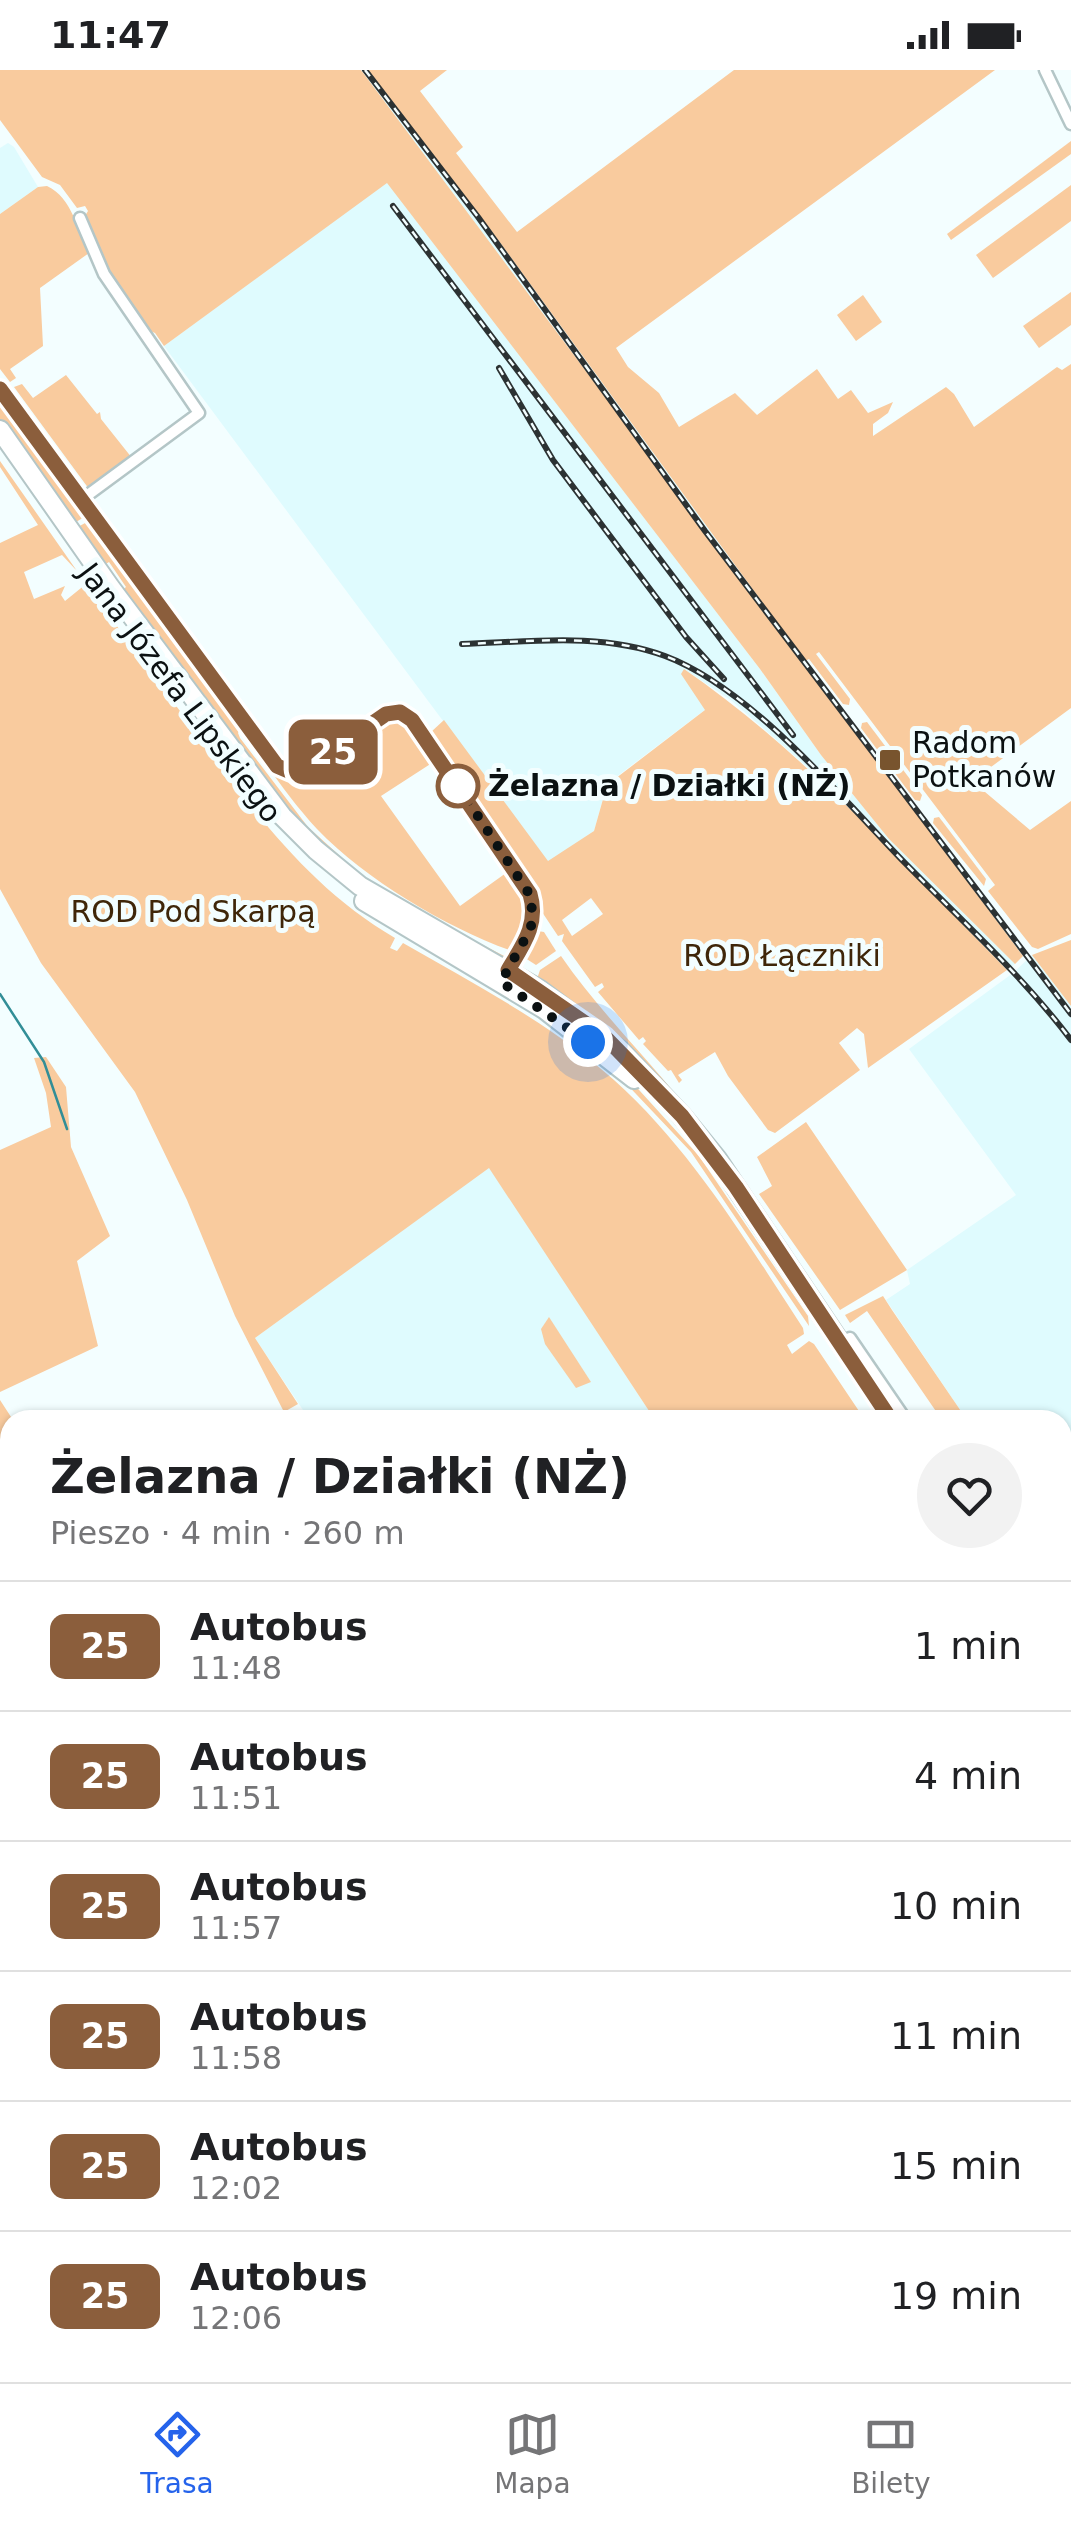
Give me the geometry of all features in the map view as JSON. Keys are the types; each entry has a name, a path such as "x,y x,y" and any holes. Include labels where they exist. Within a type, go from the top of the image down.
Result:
{"main road":[{"name":"Jana Józefa Lipskiego","path":"0,430 133,618 290,825 360,886 604,1036 682,1116 736,1187 885,1410"},
{"name":"Jana Józefa Lipskiego","path":"0,446 236,773 287,835 340,882 389,918 504,976 630,1075 674,1120 714,1171 874,1410"}],"street":[{"path":"1045,70 1071,124"},
{"path":"80,218 104,274 199,414 82,500"},
{"path":"0,389 280,768 295,772 311,766 386,714 400,712 412,720 530,894 534,908 531,928 504,976"},
{"path":"850,1338 899,1410"}],"shaded area":[{"path":"361,70 368,70 496,237 788,638 1027,953 1023,956"},
{"path":"8,143 38,187 0,214 0,148"},
{"path":"387,182 760,669 821,755 889,839 1015,964 1007,970 806,766 732,701 684,669 682,674 706,709 607,784 594,831 548,862 164,346"},
{"path":"1032,955 1071,1006 1071,1410 960,1410 886,1300 910,1284 907,1270 1016,1195 909,1049"},
{"path":"489,1167 648,1410 303,1410 255,1338"}],"green space":[{"path":"0,70 361,70 1023,956 1015,964 889,839 387,183 164,346 106,272 83,219 88,211 85,206 77,208 60,185 42,177 0,120"},
{"path":"368,70 447,70 420,91 463,147 456,153 517,232 734,70 995,70 616,348 628,367 659,393 679,427 735,393 757,415 817,369 838,399 851,390 868,413 893,402 888,413 873,424 873,436 946,387 974,427 1057,367 1062,370 1071,364 1071,708 972,781 1030,830 1071,801 1071,934 1038,949 1032,947 988,891 995,885 819,652 816,654 850,699 849,705 843,704 809,659 805,661 496,237"},
{"path":"1071,141 1071,154 951,240 947,234"},
{"path":"1071,185 1071,221 993,278 976,255"},
{"path":"47,186 69,207 89,253 40,288 43,346 10,369 16,378 10,382 0,369 0,214 38,187"},
{"path":"1071,292 1071,325 1039,348 1023,326"},
{"path":"863,295 882,322 856,341 837,315"},
{"path":"66,375 97,414 100,412 101,419 132,458 89,489 14,387 22,384 33,398"},
{"path":"0,398 86,516 71,525 0,424"},
{"name":"ROD Pod Skarpą","path":"0,461 77,571 62,555 24,572 34,599 65,586 61,595 65,601 86,584 261,818 335,896 395,938 390,948 397,951 403,943 512,1006 590,1060 642,1107 693,1166 803,1328 804,1334 787,1345 792,1354 809,1341 814,1344 858,1410 648,1410 489,1168 255,1338 298,1404 283,1410 235,1316 187,1200 135,1092 41,963 0,889 0,543 38,525 0,467"},
{"path":"87,522 241,727 240,738 308,827 361,875 422,913 506,957 500,959 368,887 304,833 119,593 126,587 109,562 101,567 74,529"},
{"name":"ROD Łączniki","path":"684,669 728,701 812,773 1007,970 868,1068 864,1034 857,1028 839,1043 860,1070 775,1133 768,1130 728,1076 715,1052 678,1075 682,1080 679,1083 643,1044 643,1037 639,1040 598,992 604,987 602,983 595,987 562,941 564,934 558,936 542,912 533,882 431,732 444,720 548,861 594,831 607,785 705,710 681,674","holes":["591,898 603,914 572,936 562,920"]},
{"path":"400,719 415,731 435,761 381,796 460,906 506,873 507,866 521,889 526,908 524,927 512,951 435,916 359,866 307,818 246,737 277,773 302,776 349,750 386,720"},
{"path":"867,722 922,795 920,801 915,800 861,728"},
{"path":"939,817 986,879 984,886 933,823"},
{"path":"538,931 544,932 556,951 536,965 522,956"},
{"path":"1071,940 1071,1006 1032,955"},
{"path":"561,956 678,1096 832,1313 827,1312 719,1156 580,1007 537,979 540,970"},
{"path":"46,1057 66,1087 71,1147 110,1236 77,1261 98,1346 0,1392 0,1150 51,1127 46,1093 34,1058"},
{"path":"618,1075 630,1080 699,1156 808,1316 809,1326 691,1152"},
{"path":"806,1122 907,1270 840,1310 759,1194 772,1186 757,1157"},
{"path":"883,1296 960,1410 935,1410 867,1311 850,1323 845,1315"},
{"path":"549,1317 591,1382 576,1388 545,1344 541,1329"}],"waterway":[{"path":"0,994 44,1062 67,1129"}],"railway":[{"path":"365,70 478,217 705,531 1071,1014"},
{"path":"393,206 793,735"},
{"path":"499,368 553,460 686,637 724,679"},
{"path":"462,644 590,641 665,656 697,671 762,718 824,777 1012,971 1071,1040"}],"bus line":[{"name":"25","path":"0,389 277,766 291,772 306,769 386,714 400,712 412,720 530,894 534,908 531,928 508,970 604,1036 682,1116 717,1159 884,1410"}],"place":[{"name":"Radom Potkanów","path":"890,760"},
{"name":"Żelazna / Działki (NŻ)","path":"458,786"}],"route":[{"path":"458,786 532,898 531,928 501,982 588,1042"}]}
